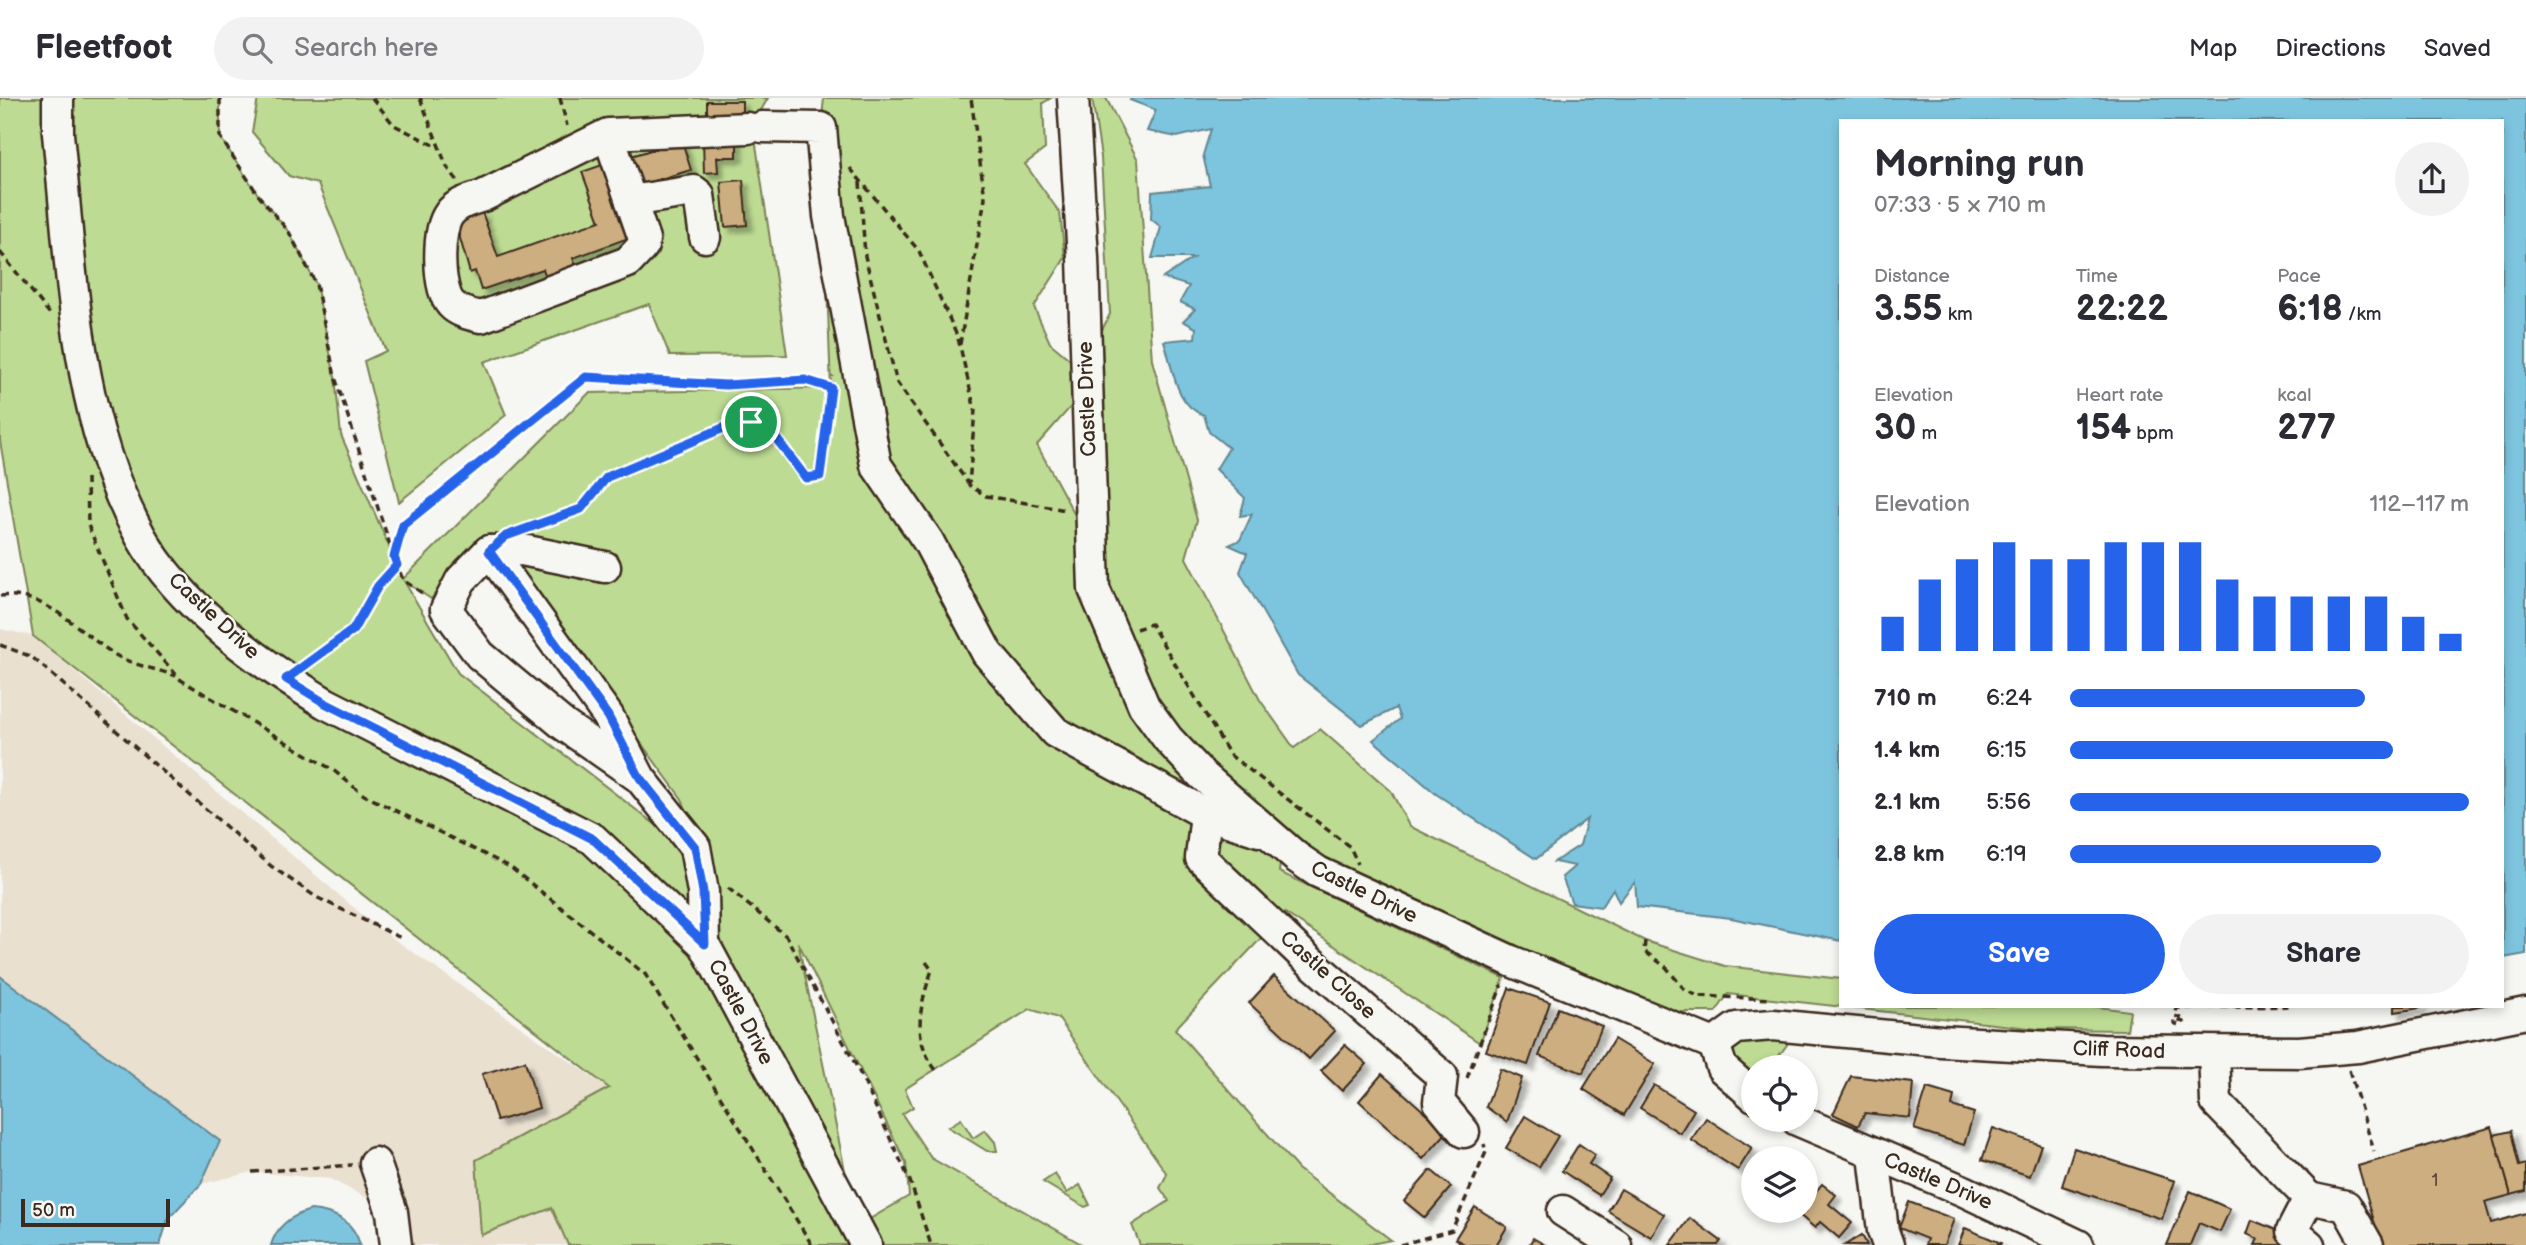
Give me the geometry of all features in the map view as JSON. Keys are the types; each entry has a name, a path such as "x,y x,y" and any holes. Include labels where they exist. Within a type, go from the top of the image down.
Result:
{"street":[{"name":"Castle Drive","path":"58,98 58,134 82,354 108,463 141,538 160,565 181,590 226,631 286,679 325,703 593,839 705,944 866,1245"},
{"name":"Castle Drive","path":"1073,98 1083,258 1094,589 1144,706 1168,739 1202,775 1318,872 1511,961 1714,1044"},
{"path":"608,134 644,239 643,246 628,262 481,317 470,315 452,305 445,294 440,269 442,233 448,214 461,203 483,196 608,134 821,128 829,216 876,465 928,541 988,653 1055,732 1206,814 1272,836"},
{"path":"631,201 694,191 699,194 705,237"},
{"path":"605,567 523,550 489,551 461,580 446,609 480,655 564,725 640,778"},
{"path":"489,551 608,716 640,778 695,847 703,892 705,944"},
{"name":"Castle Close","path":"1206,814 1201,858 1305,957 1442,1076 1439,1102 1474,1137"},
{"name":"Cliff Road","path":"1714,1044 1737,1028 1773,1025 1954,1042 2214,1053 2342,1048 2526,1013"},
{"path":"1714,1044 1722,1068 1741,1085"},
{"path":"2214,1053 2216,1102 2309,1198 2346,1206 2368,1245"},
{"name":"Castle Drive","path":"1818,1130 1964,1191 2078,1245"},
{"path":"1874,1155 1883,1231 1888,1245"},
{"path":"375,1163 392,1212 396,1245"},
{"path":"2309,1198 2292,1231 2309,1245"},
{"path":"1563,1211 1616,1245"}],"path":[{"path":"220,98 220,137 259,196 289,232 316,284 335,377 403,580 446,609"},
{"path":"372,98 394,125 440,148"},
{"path":"420,98 447,167 462,186 483,196"},
{"path":"960,346 985,198 971,98"},
{"path":"853,173 919,251 960,346 975,411 969,485"},
{"path":"860,181 865,257 897,383 969,485 986,496 1091,514"},
{"path":"0,251 58,323"},
{"path":"519,531 581,509 607,477 728,426 751,422 773,434 806,478 820,476 835,365"},
{"path":"394,557 403,525 586,377 726,385 805,380 831,388"},
{"path":"86,472 88,525 127,619 178,677"},
{"path":"286,679 353,630 378,586 397,565"},
{"path":"0,596 15,594 52,607 117,655 178,677 333,770 364,795 510,867 645,974 812,1245"},
{"path":"1114,637 1151,624 1230,755 1350,847 1376,900"},
{"path":"0,645 32,657 271,866 316,897 403,939"},
{"path":"703,892 729,888 786,936 858,1067 910,1181 931,1245"},
{"path":"1645,942 1644,951 1666,967 1685,990 1698,996 1783,1001"},
{"path":"1466,1082 1511,961"},
{"path":"926,962 932,970 920,1004 919,1032 925,1056 936,1070"},
{"path":"2177,1008 2175,1016 2185,1019 2184,1022 2174,1020 2174,1023 2182,1026 2182,1034"},
{"path":"2342,1048 2374,1151"},
{"path":"1400,1245 1452,1230 1486,1152 1474,1137"},
{"path":"252,1172 375,1163"}],"shaded area":[{"path":"0,629 33,636 378,928 610,1089 553,1208 568,1245 379,1245 371,1200 330,1179 252,1172 201,1184 220,1141 0,976"}],"green space":[{"path":"0,98 220,98 220,137 259,196 289,232 316,284 335,377 341,435 403,579 589,393 831,388 821,128 824,98 1051,98 1043,103 1045,149 1025,164 1060,213 1065,258 1034,307 1050,343 1073,362 1075,402 1037,445 1077,519 1097,340 1110,314 1101,157 1092,98 1106,98 1138,160 1152,360 1197,520 1186,558 1260,700 1294,748 1320,729 1391,791 1409,826 1645,941 1725,966 1839,979 1839,1007 1728,994 1716,1012 1671,1012 1376,900 1285,827 1279,872 1504,978 1480,1043 1285,913 1175,1029 1298,1169 1391,1240 1366,1245 1140,1245 1132,1225 1169,1201 1160,1188 1167,1174 1058,1018 1030,1009 905,1089 913,1107 902,1114 931,1158 1083,1245 876,1245 865,1222 909,1196 906,1163 798,942 855,1219 864,1245 568,1245 552,1208 481,1235 476,1160 609,1088 33,636 0,441","holes":["490,537 682,799 708,865 458,673 404,581 431,599 455,568"]},
{"path":"258,98 768,98 756,119 755,138 787,355 670,356 649,304 484,362 506,415 399,502 364,361 386,351 318,184 289,176 252,132"},
{"path":"1852,1008 2106,1008 2130,1011 2127,1030 2038,1029"},
{"path":"1791,1039 1780,1055 1741,1055 1741,1067 1735,1061 1733,1050 1741,1040"},
{"path":"961,1119 973,1138 985,1130 995,1142 997,1151 987,1151 948,1127"},
{"path":"1055,1174 1067,1193 1080,1185 1090,1205 1085,1207 1043,1182"}],"water":[{"path":"2526,98 2526,954 2504,958 2504,119 1839,119 1839,941 1731,918 1637,907 1635,882 1619,902 1613,889 1601,907 1572,903 1562,877 1575,866 1554,862 1580,845 1587,819 1536,859 1436,794 1373,740 1400,719 1396,708 1362,725 1298,675 1240,572 1247,553 1229,545 1240,540 1252,514 1240,516 1245,498 1216,469 1229,448 1209,432 1204,415 1194,410 1181,394 1164,341 1195,338 1196,328 1183,321 1195,309 1180,302 1189,286 1163,278 1193,258 1152,258 1161,227 1151,219 1152,192 1210,186 1203,155 1211,129 1177,137 1147,131 1156,110 1130,100"},
{"path":"0,976 220,1141 201,1184 168,1219 160,1245 0,1245"},
{"path":"311,1210 342,1219 353,1230 360,1245 271,1245 286,1222"}],"building":[{"path":"707,101 742,101 742,122 707,122"},
{"path":"737,138 737,157 717,157 718,172 704,173 703,139"},
{"path":"682,141 691,170 640,185 631,156"},
{"path":"608,163 634,236 573,258 576,266 546,277 543,269 481,290 475,271 470,273 455,221 482,212 498,257 600,221 582,172"},
{"path":"743,180 747,225 725,227 721,182"},
{"path":"1274,976 1335,1031 1309,1059 1249,1003"},
{"path":"1509,988 1550,1002 1528,1065 1486,1051"},
{"path":"1558,1008 1602,1026 1583,1073 1539,1056"},
{"path":"2395,1008 2421,1008 2395,1012"},
{"path":"1614,1039 1655,1064 1624,1115 1583,1089"},
{"path":"1345,1045 1367,1064 1342,1091 1321,1071"},
{"path":"525,1061 539,1108 497,1121 482,1074"},
{"path":"1500,1069 1522,1078 1507,1122 1486,1107"},
{"path":"1382,1074 1447,1132 1423,1159 1359,1101"},
{"path":"1851,1076 1913,1083 1910,1118 1865,1113 1858,1126 1833,1114"},
{"path":"1654,1085 1694,1110 1680,1133 1640,1108"},
{"path":"1927,1088 1954,1096 1952,1106 1974,1113 1964,1145 1914,1129"},
{"path":"1525,1116 1558,1136 1539,1167 1506,1148"},
{"path":"1706,1118 1749,1146 1741,1146 1741,1165 1738,1170 1691,1140"},
{"path":"2492,1127 2511,1195 2485,1202 2491,1223 2526,1213 2526,1245 2381,1245 2358,1166"},
{"path":"1993,1128 2041,1145 2030,1176 1982,1160"},
{"path":"2511,1131 2519,1166 2526,1164 2526,1191 2511,1195 2494,1135"},
{"path":"1579,1144 1595,1155 1589,1164 1610,1178 1599,1195 1562,1171"},
{"path":"2074,1148 2175,1181 2162,1219 2062,1186"},
{"path":"1431,1170 1451,1187 1425,1218 1404,1201"},
{"path":"1822,1184 1836,1195 1829,1204 1852,1223 1839,1238 1820,1222 1815,1228 1809,1223 1818,1223 1818,1189"},
{"path":"1621,1189 1664,1214 1651,1237 1608,1211"},
{"path":"2190,1191 2230,1209 2220,1232 2199,1223 2190,1245 2167,1245"},
{"path":"1909,1202 1954,1219 1944,1245 1925,1245 1927,1239 1899,1228"},
{"path":"1475,1207 1507,1227 1496,1245 1466,1245 1455,1239"},
{"path":"1690,1218 1721,1241 1718,1245 1670,1245"},
{"path":"2252,1220 2293,1237 2289,1245 2255,1245 2258,1239 2247,1234"},
{"path":"1965,1228 2001,1243 1958,1245"},
{"path":"1862,1235 1867,1245 1845,1245"},
{"path":"1533,1238 1545,1245 1529,1245"}],"route":[{"path":"586,377 726,385 805,380 831,388 824,464 820,476 806,478 773,434 751,422 728,426 607,477 581,509 506,536 489,551 608,716 640,778 695,847 703,892 705,944 593,839 325,703 286,679 353,630 378,586 397,565 394,557 403,525 586,377"}]}
